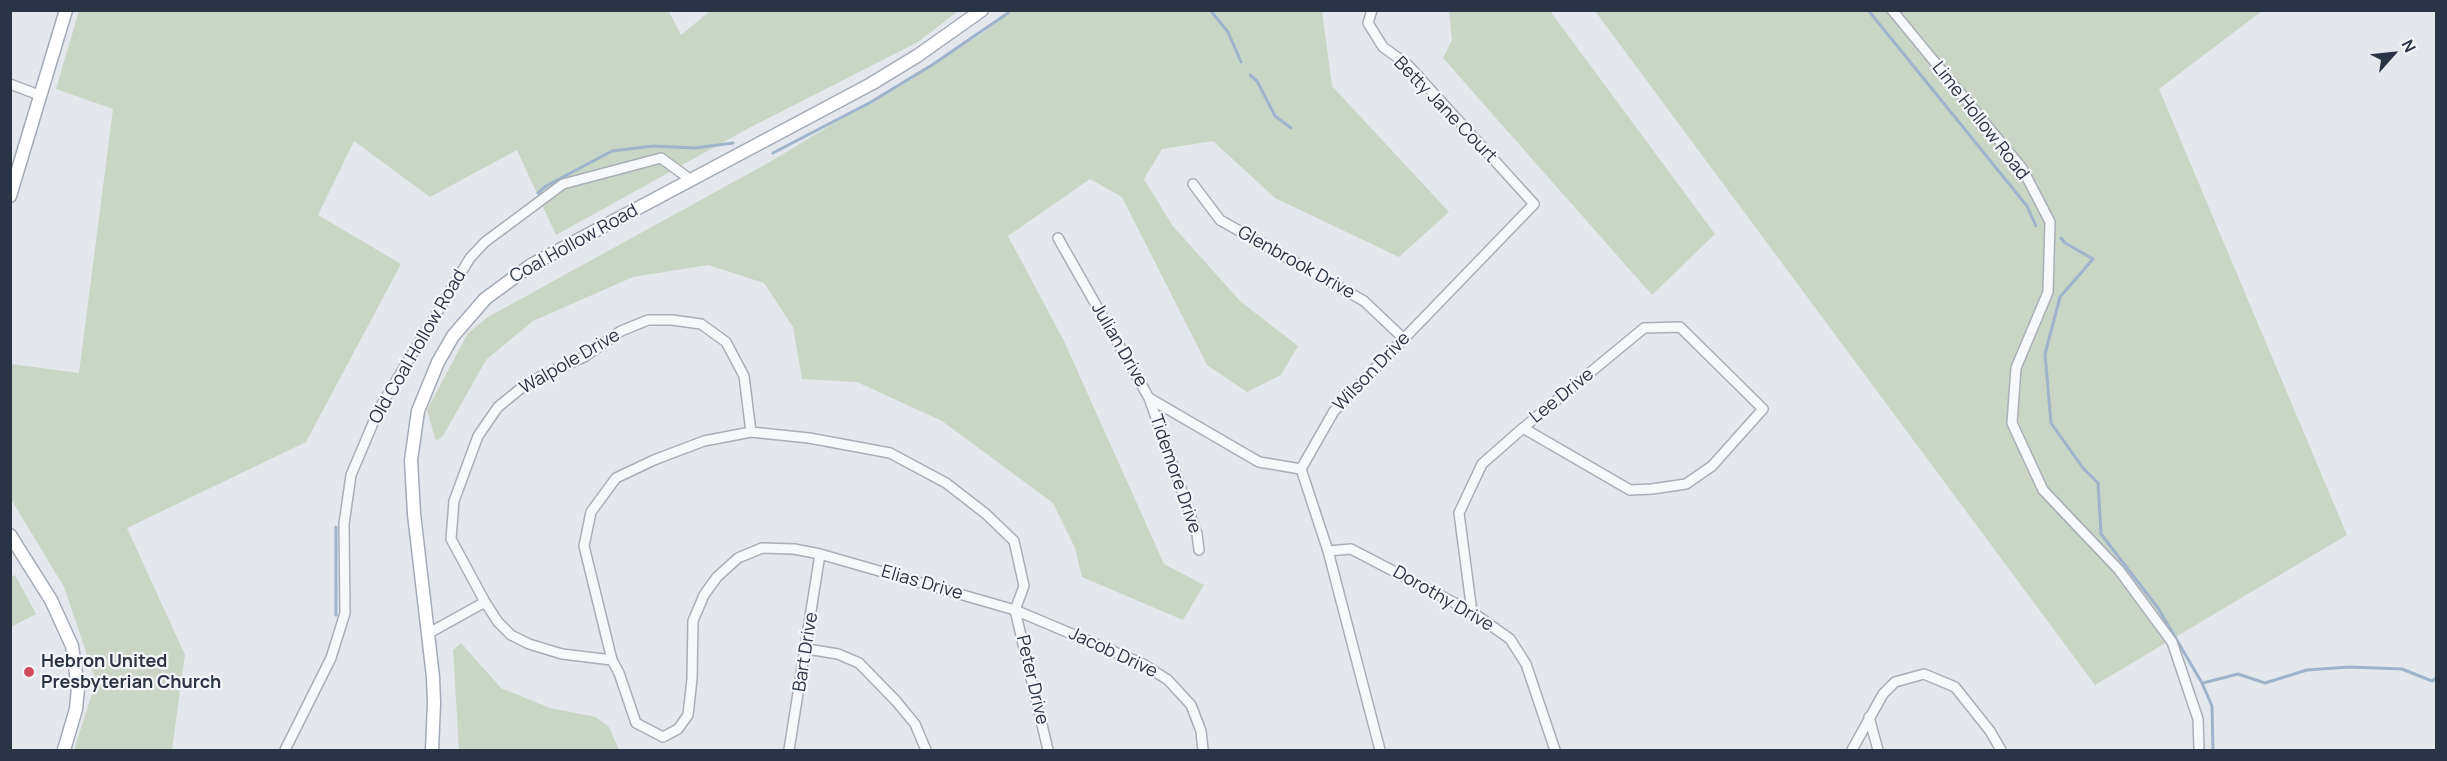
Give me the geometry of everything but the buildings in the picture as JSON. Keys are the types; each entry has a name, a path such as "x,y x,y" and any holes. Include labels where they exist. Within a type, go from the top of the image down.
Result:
{"main road":[{"path":"10,196 66,10"},
{"name":"Coal Hollow Road","path":"432,750 434,703 429,633 414,514 411,460 418,411 438,362 453,336 485,298 523,270 871,84 917,56 982,10"},
{"path":"10,536 51,600 72,646 78,688 76,709 64,750"}],"street":[{"name":"Betty Jane Court","path":"1372,10 1368,23 1383,46 1408,65 1534,204"},
{"name":"Lime Hollow Road","path":"1892,10 2022,168 2050,222 2048,292 2016,368 2012,423 2043,490 2119,570 2172,642 2198,719 2199,750"},
{"path":"10,84 39,95"},
{"name":"Old Coal Hollow Road","path":"285,750 331,658 345,614 345,524 351,474 379,409 470,258 485,242 563,184 661,158 691,180"},
{"name":"Glenbrook Drive","path":"1193,184 1220,220 1364,301 1404,339"},
{"name":"Wilson Drive","path":"1301,469 1334,411 1534,204"},
{"name":"Julian Drive","path":"1058,238 1149,398 1259,462 1301,469"},
{"name":"Walpole Drive","path":"612,660 561,654 529,644 511,635 498,622 485,602 451,539 454,501 478,436 498,407 520,389 584,357 621,332 648,320 672,320 701,324 726,342 744,376 751,432"},
{"name":"Lee Drive","path":"1472,612 1459,513 1482,464 1523,428 1644,328 1680,327 1763,409 1712,466 1686,484 1652,489 1630,490 1523,428"},
{"name":"Tidemore Drive","path":"1149,398 1197,534 1199,550"},
{"name":"Elias Drive","path":"751,432 809,438 890,453 946,483 986,514 1014,541 1024,586 1015,610 820,554 794,549 762,548 738,558 717,577 704,595 693,621 692,679 688,715 678,729 663,737 636,723 619,673 612,660 584,546 591,512 616,478 654,460 704,441 751,432"},
{"path":"1301,469 1328,551 1380,750"},
{"name":"Dorothy Drive","path":"1328,551 1351,549 1472,612 1510,639 1526,664 1555,750"},
{"name":"Bart Drive","path":"789,750 807,649 820,554"},
{"path":"429,633 485,602"},
{"name":"Peter Drive","path":"1015,610 1048,750"},
{"name":"Jacob Drive","path":"1015,610 1143,664 1168,680 1191,705 1201,731 1203,750"},
{"path":"807,649 838,654 858,663 896,701 915,724 926,750"},
{"path":"1852,750 1883,694 1895,682 1924,674 1954,687 1990,731 2001,750"},
{"path":"1869,717 1878,750"}],"green space":[{"path":"668,10 681,35 710,11 958,11 918,42 749,128 556,235 517,150 430,197 354,141 318,215 401,264 306,442 127,528 185,655 172,750 74,750 96,681 64,587 11,499 11,364 79,373 113,109 56,89 79,11"},
{"path":"1011,11 1322,11 1332,86 1449,212 1399,257 1275,198 1213,141 1162,149 1144,179 1172,225 1240,301 1298,346 1281,375 1247,392 1207,365 1122,197 1090,179 1008,236 1064,341 1164,564 1204,585 1183,620 1082,577 1075,548 1053,503 942,421 857,382 802,379 793,327 764,283 708,265 633,277 533,321 486,360 443,436 436,441 427,410 468,333 488,317 768,163 980,35"},
{"path":"1449,11 1550,11 1715,234 1652,295 1443,58 1452,40"},
{"path":"1595,11 2262,11 2159,89 2347,535 2095,685"},
{"path":"15,575 36,614 11,627 11,577"},
{"path":"461,643 501,688 550,708 596,717 609,727 619,750 459,750 453,650"}],"waterway":[{"path":"1210,10 1228,32 1241,62"},
{"path":"1868,10 2027,206 2036,226"},
{"path":"773,153 871,102 932,65 1008,13"},
{"path":"1250,75 1257,81 1275,116 1291,128"},
{"path":"538,193 546,186 612,151 653,146 695,148 733,143"},
{"path":"2061,238 2065,243 2093,259 2060,297 2045,354 2051,423 2083,468 2098,483 2101,534 2158,608 2202,683 2212,706 2213,750"},
{"path":"336,527 336,615"},
{"path":"2203,683 2238,674 2265,683 2307,670 2349,667 2402,669 2432,681 2436,678"}],"place":[{"name":"Hebron United Presbyterian Church","path":"29,672"}]}
